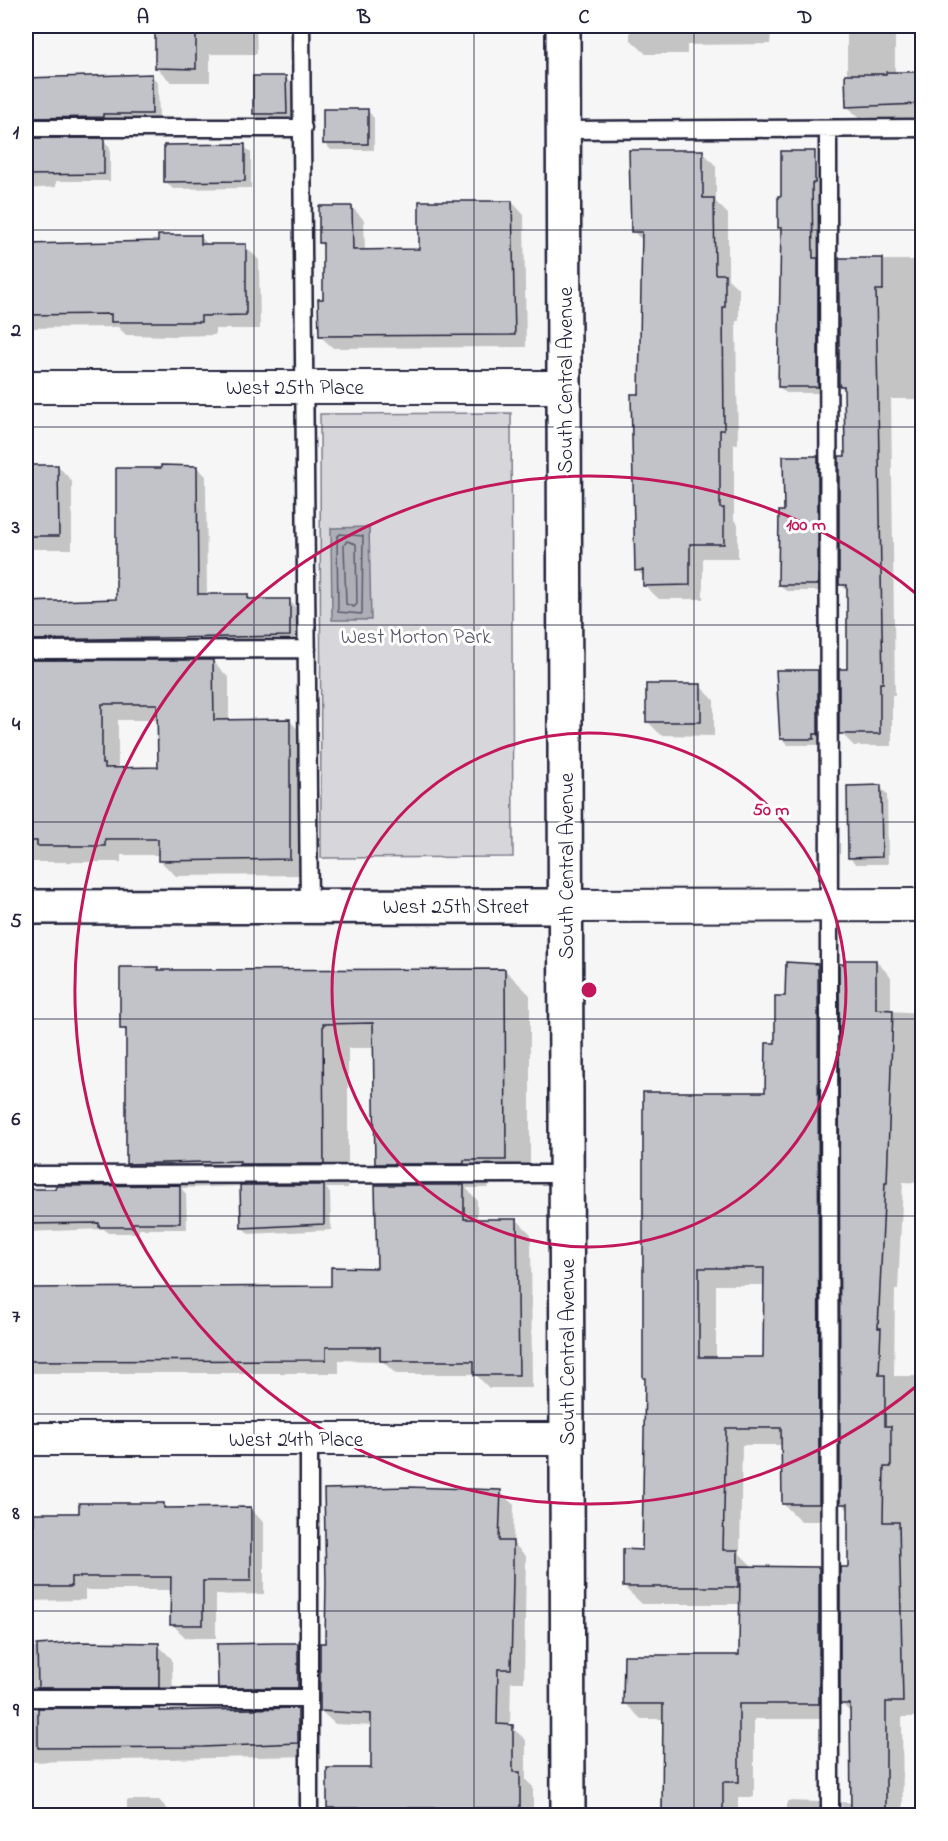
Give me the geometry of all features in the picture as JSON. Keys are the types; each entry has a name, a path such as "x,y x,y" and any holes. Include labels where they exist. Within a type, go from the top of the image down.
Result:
{"street":[{"name":"South Central Avenue","path":"563,26 568,1815"},
{"name":"West 25th Place","path":"26,387 565,387"},
{"name":"West 25th Street","path":"26,907 922,905"},
{"name":"West 24th Place","path":"26,1439 567,1439"}],"lane":[{"path":"301,26 309,906"},
{"path":"26,128 303,128"},
{"path":"564,130 922,128"},
{"path":"828,129 830,1815"},
{"path":"26,650 307,649"},
{"path":"26,1175 567,1174"},
{"path":"309,1439 309,1815"},
{"path":"26,1698 309,1698"}],"green space":[{"name":"West Morton Park","path":"511,413 513,857 321,858 320,414"}],"water":[{"path":"369,527 371,620 332,620 331,528"}],"building":[{"path":"155,26 196,26 196,69 155,68"},
{"path":"886,72 920,72 920,104 846,107 845,74 886,74"},
{"path":"152,74 152,114 26,118 26,78"},
{"path":"253,76 286,76 287,114 253,114"},
{"path":"323,109 368,109 368,144 323,144"},
{"path":"26,138 104,138 104,174 26,175"},
{"path":"245,144 245,181 164,182 164,145"},
{"path":"629,150 703,150 703,198 714,198 715,274 725,274 724,430 720,430 720,508 724,508 724,544 690,544 690,585 643,586 643,570 635,571 631,394 639,394 642,232 631,232"},
{"path":"781,151 815,151 815,183 812,183 813,258 818,258 818,387 778,387 781,228 778,228 778,196 781,196"},
{"path":"419,201 512,201 515,335 319,336 318,299 323,299 323,243 319,243 319,206 352,206 353,250 419,249"},
{"path":"158,235 201,235 201,244 246,244 246,315 201,316 201,322 111,322 111,314 26,315 26,244 158,241"},
{"path":"839,258 883,258 883,290 876,290 883,683 880,683 880,734 839,734 839,669 847,669 847,585 839,585 839,456 845,456 844,386 839,386"},
{"path":"783,456 818,456 818,585 778,585 779,511 784,511"},
{"path":"26,465 58,465 59,536 26,536"},
{"path":"161,465 197,466 198,594 248,594 248,599 290,599 290,636 26,640 26,602 116,599 116,468 161,468"},
{"path":"26,660 213,660 214,720 290,719 290,859 158,861 158,839 105,839 105,846 37,846 37,841 26,841","holes":["102,704 157,704 158,767 105,768 105,764 102,764"]},
{"path":"776,670 818,670 818,734 814,734 814,739 780,739"},
{"path":"646,684 701,684 701,722 646,722"},
{"path":"881,785 882,857 848,858 847,786"},
{"path":"845,960 876,960 876,1009 893,1010 887,1183 885,1183 878,1328 881,1328 879,1375 885,1375 885,1426 891,1426 891,1467 884,1467 883,1522 899,1522 903,1702 886,1702 886,1815 851,1815 850,1704 840,1704 840,1567 848,1567 848,1504 840,1504 839,964 845,964"},
{"path":"786,962 818,964 819,1504 782,1504 781,1428 726,1428 723,1550 738,1550 738,1587 623,1587 623,1549 642,1550 645,1378 643,1378 643,1092 765,1092 766,1043 775,1043 775,996 785,996","holes":["699,1268 764,1268 763,1357 699,1357"]},
{"path":"120,967 158,967 158,970 505,969 506,1160 464,1160 464,1164 375,1164 373,1023 323,1024 324,1164 240,1164 240,1161 126,1164 126,1029 120,1029"},
{"path":"180,1185 180,1223 133,1223 133,1227 99,1227 99,1223 26,1224 26,1189 56,1189 56,1186"},
{"path":"240,1185 324,1185 324,1224 241,1228"},
{"path":"375,1185 464,1185 464,1219 517,1219 519,1375 474,1375 474,1361 380,1361 380,1347 326,1347 326,1360 26,1361 26,1288 331,1286 331,1267 377,1268"},
{"path":"408,1487 501,1490 499,1541 513,1541 513,1579 511,1669 498,1669 497,1724 513,1725 513,1772 520,1772 520,1808 327,1808 327,1768 371,1768 371,1714 320,1711 320,1643 325,1643 324,1489"},
{"path":"79,1503 164,1503 164,1508 251,1507 251,1581 203,1581 203,1625 170,1625 171,1577 71,1577 71,1587 34,1587 34,1513 79,1513"},
{"path":"740,1566 819,1567 819,1704 739,1704 739,1782 723,1782 723,1815 662,1815 663,1704 623,1704 624,1655 739,1655"},
{"path":"80,1642 159,1643 159,1688 38,1688 37,1645"},
{"path":"298,1643 298,1688 218,1688 217,1644"},
{"path":"38,1708 160,1708 160,1711 298,1708 298,1743 203,1747 38,1748"}]}
